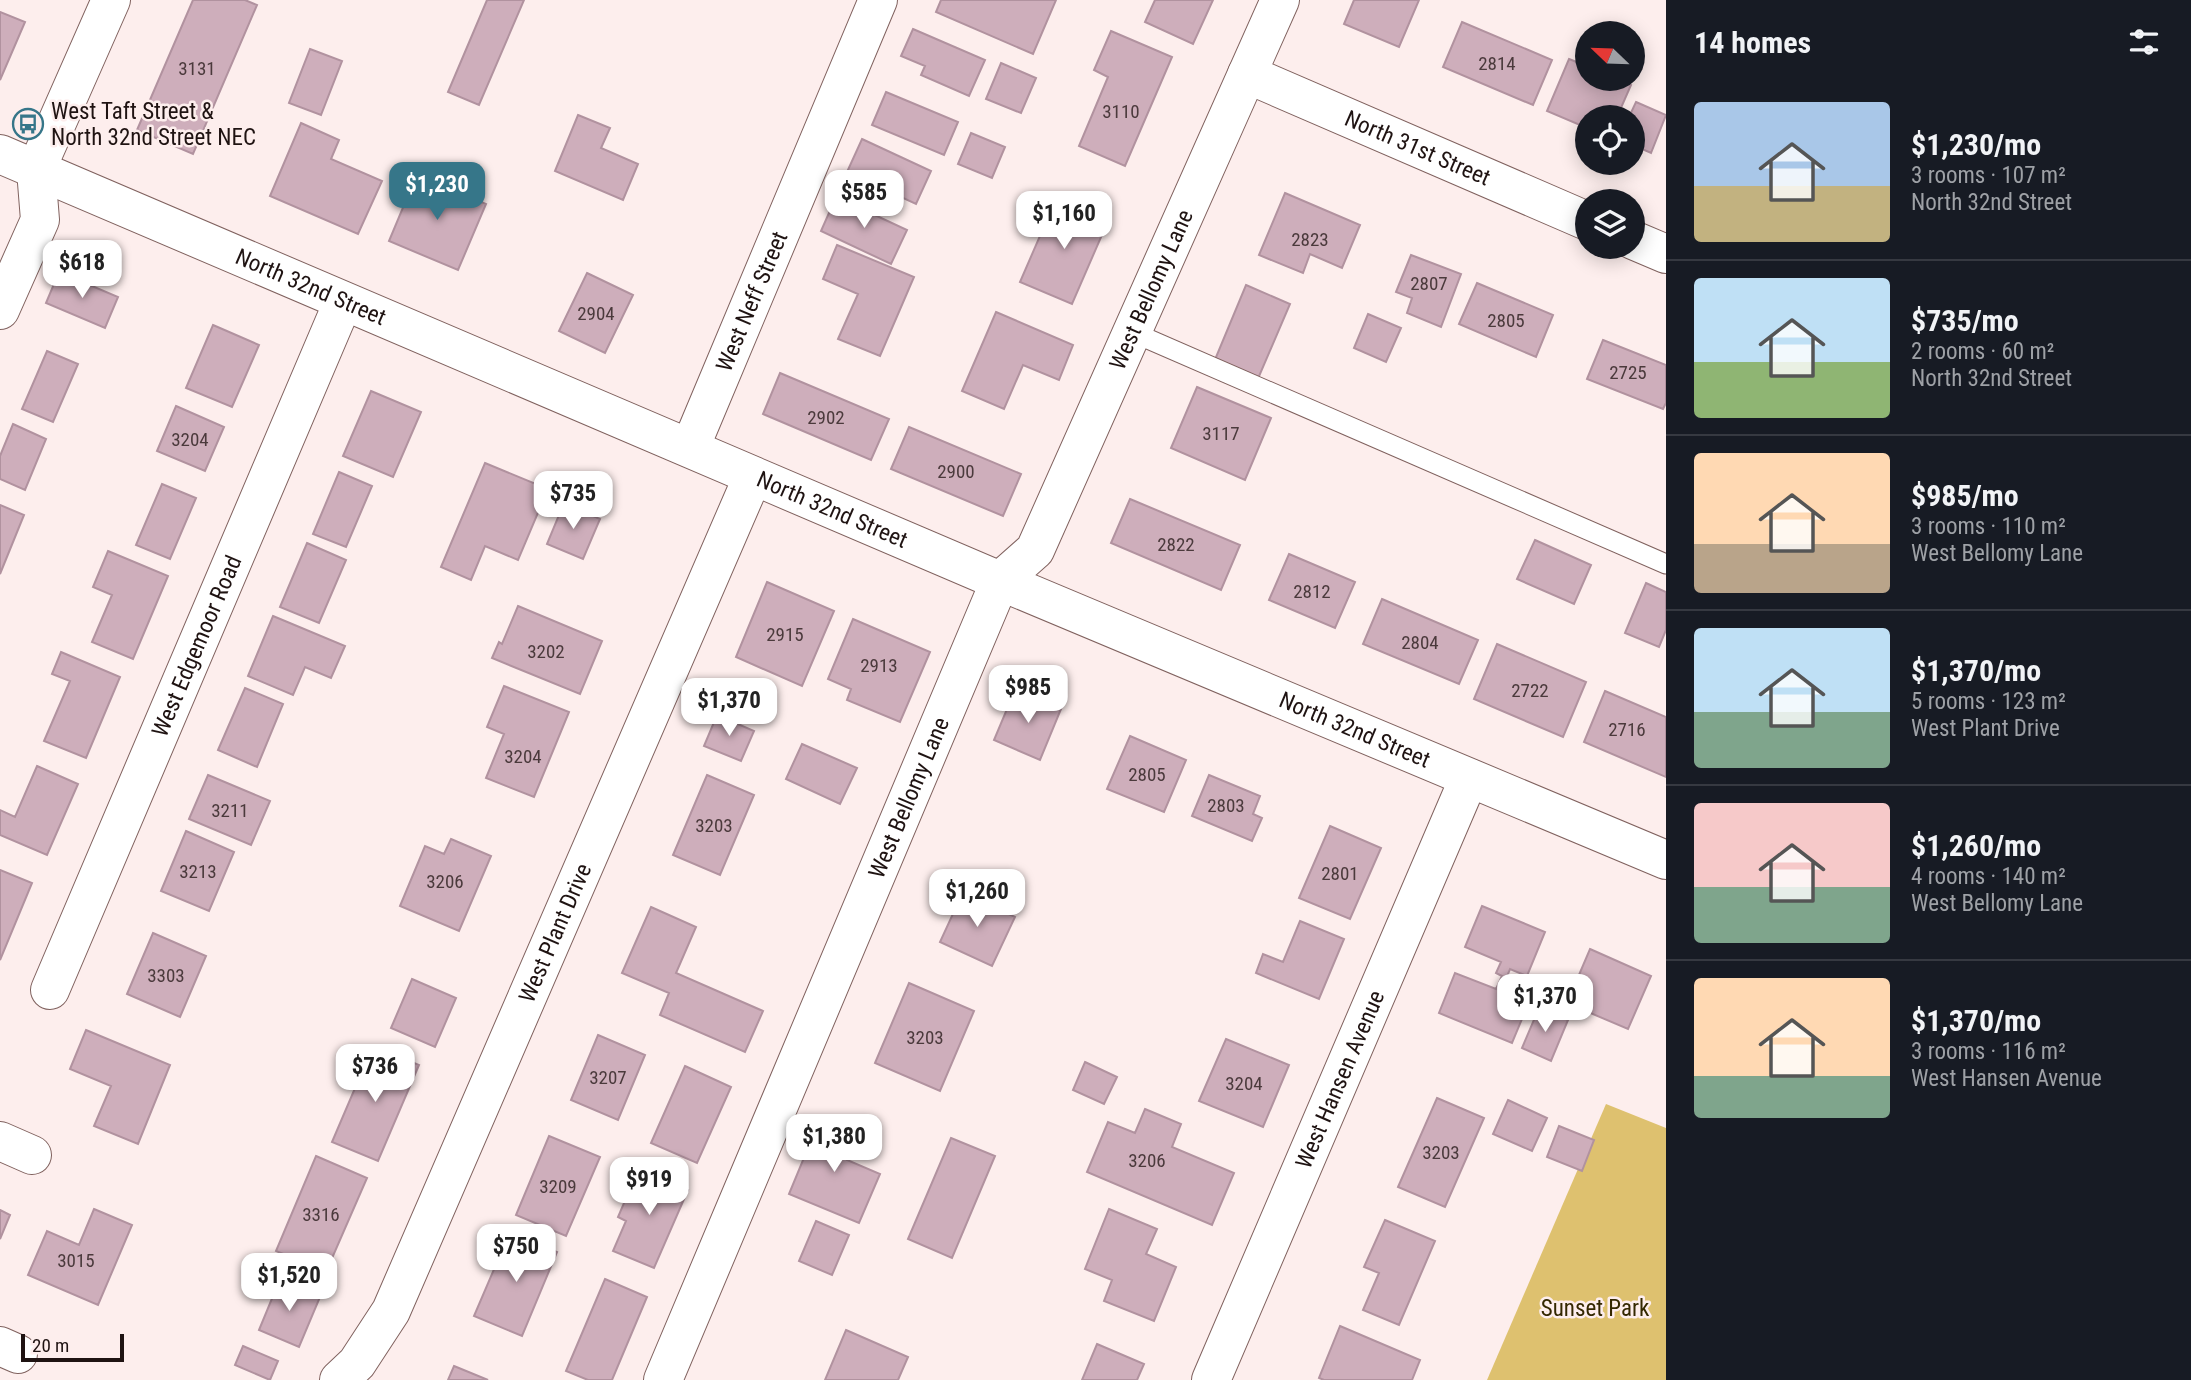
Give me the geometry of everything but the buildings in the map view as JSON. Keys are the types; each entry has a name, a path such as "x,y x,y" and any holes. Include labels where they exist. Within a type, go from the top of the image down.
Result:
{"street":[{"path":"0,310 40,220 36,170 111,0"},
{"name":"West Neff Street","path":"690,448 878,0"},
{"name":"West Bellomy Lane","path":"663,1380 1000,581 1035,550 1280,0"},
{"name":"North 31st Street","path":"1247,74 1575,216"},
{"name":"North 32nd Street","path":"0,154 1000,581 1666,860"},
{"path":"1645,245 1666,254"},
{"name":"West Edgemoor Road","path":"50,990 344,302"},
{"name":"West Plant Drive","path":"339,1380 358,1363 391,1311 753,476"},
{"name":"West Hansen Avenue","path":"1211,1380 1469,778"}],"lane":[{"path":"1132,332 1666,564"}],"green space":[{"name":"Sunset Park","path":"1606,1104 1666,1128 1666,1380 1487,1380"}],"place":[{"name":"West Taft Street & North 32nd Street NEC","path":"28,124"}]}
